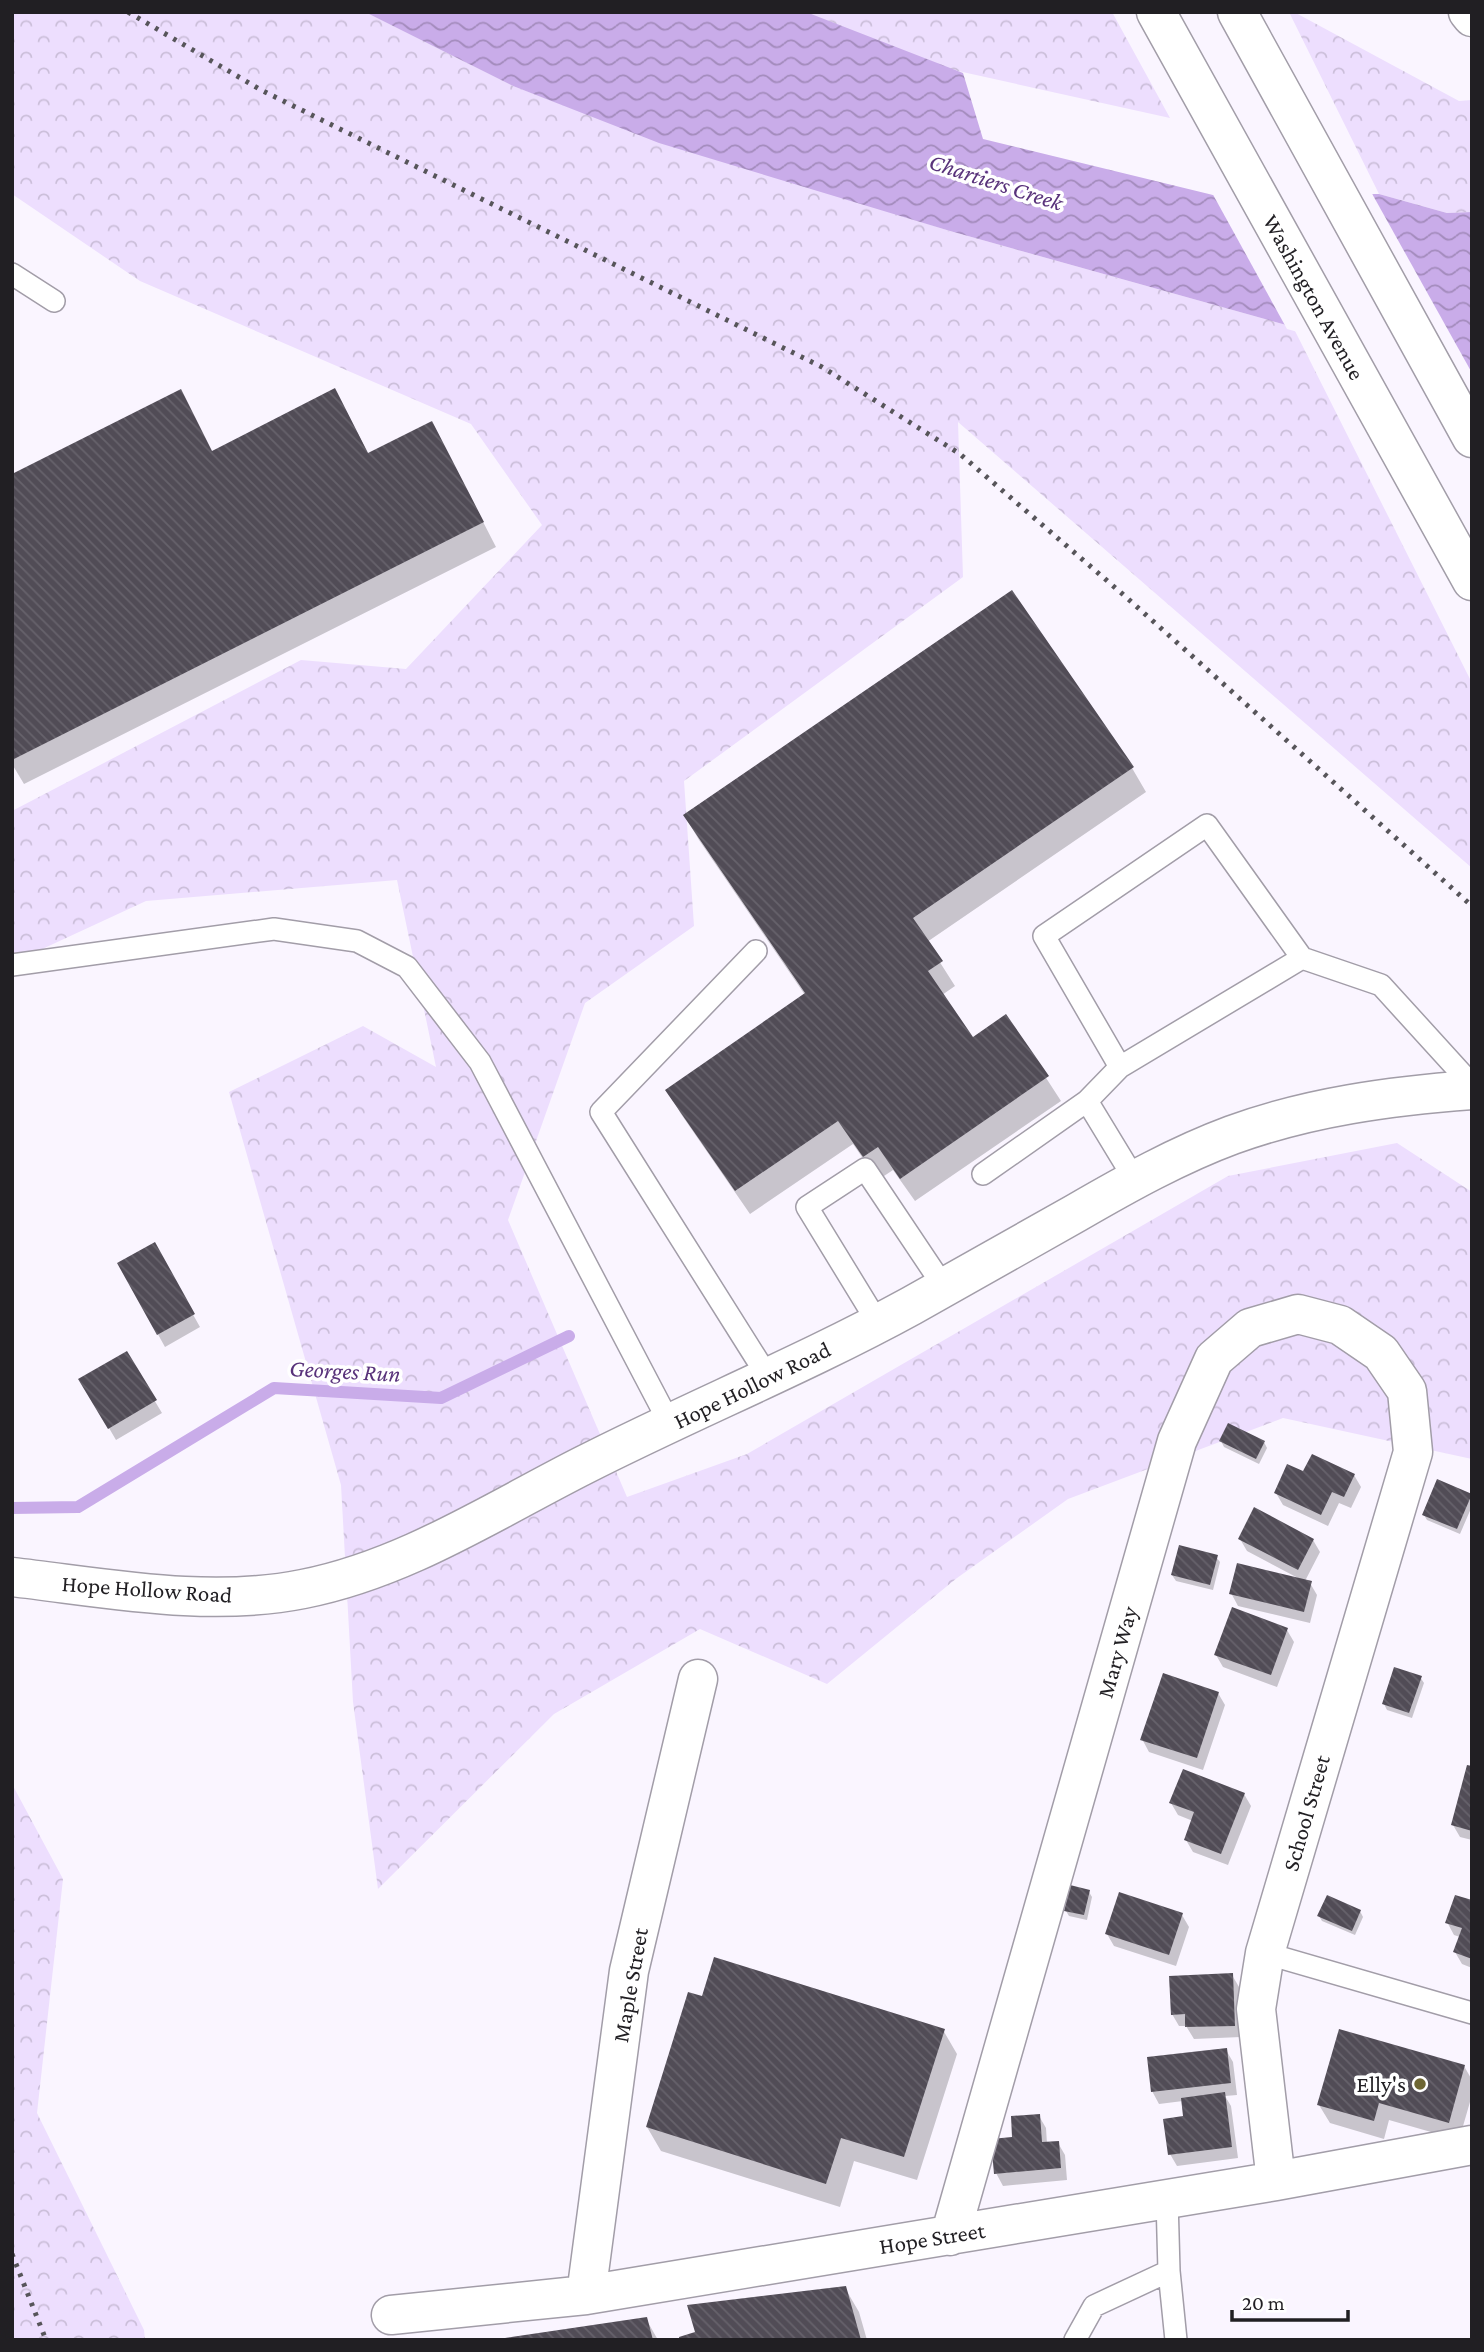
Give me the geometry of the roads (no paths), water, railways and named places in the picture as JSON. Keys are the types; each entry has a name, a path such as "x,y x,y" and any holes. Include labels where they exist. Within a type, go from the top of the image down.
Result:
{"street":[{"name":"Washington Avenue","path":"1156,12 1469,577"},
{"path":"1237,12 1472,438"},
{"path":"1468,12 1472,17"},
{"name":"Hope Hollow Road","path":"12,1577 169,1595 216,1597 300,1590 377,1569 425,1548 621,1447 878,1323 1135,1180 1229,1136 1280,1119 1343,1105 1472,1088"},
{"name":"Mary Way","path":"950,2236 1177,1441 1214,1359 1250,1328 1298,1314 1340,1325 1381,1353 1407,1391 1413,1452"},
{"name":"School Street","path":"1276,2181 1256,2009 1265,1953 1413,1452"},
{"name":"Maple Street","path":"586,2295 629,1971 698,1679"},
{"name":"Hope Street","path":"391,2315 586,2295 1276,2181 1472,2145"}],"lane":[{"path":"12,274 54,301"},
{"path":"1120,1066 1044,936 1207,825 1302,958 1381,985 1472,1088"},
{"path":"12,965 274,929 357,942 407,967 480,1062 670,1424"},
{"path":"756,951 601,1112 768,1377"},
{"path":"983,1174 1087,1101 1120,1066 1302,958"},
{"path":"1087,1101 1135,1180"},
{"path":"878,1323 807,1207 865,1170 944,1287"},
{"path":"1265,1953 1472,2013"},
{"path":"1167,2199 1169,2271 1176,2340"},
{"path":"1075,2340 1094,2306 1169,2271"}],"water":[{"name":"Chartiers Creek","path":"365,12 806,12 963,73 983,139 1213,195 1379,194 1447,213 1472,212 1472,377 950,231 659,143 513,86"}],"waterway":[{"name":"Georges Run","path":"12,1508 78,1507 274,1388 441,1398 569,1336"}],"railway":[{"path":"128,12 261,90 822,367 960,454 1126,597 1472,906"},
{"path":"12,2254 46,2340"}],"place":[{"name":"Elly's","path":"1420,2084"}]}
